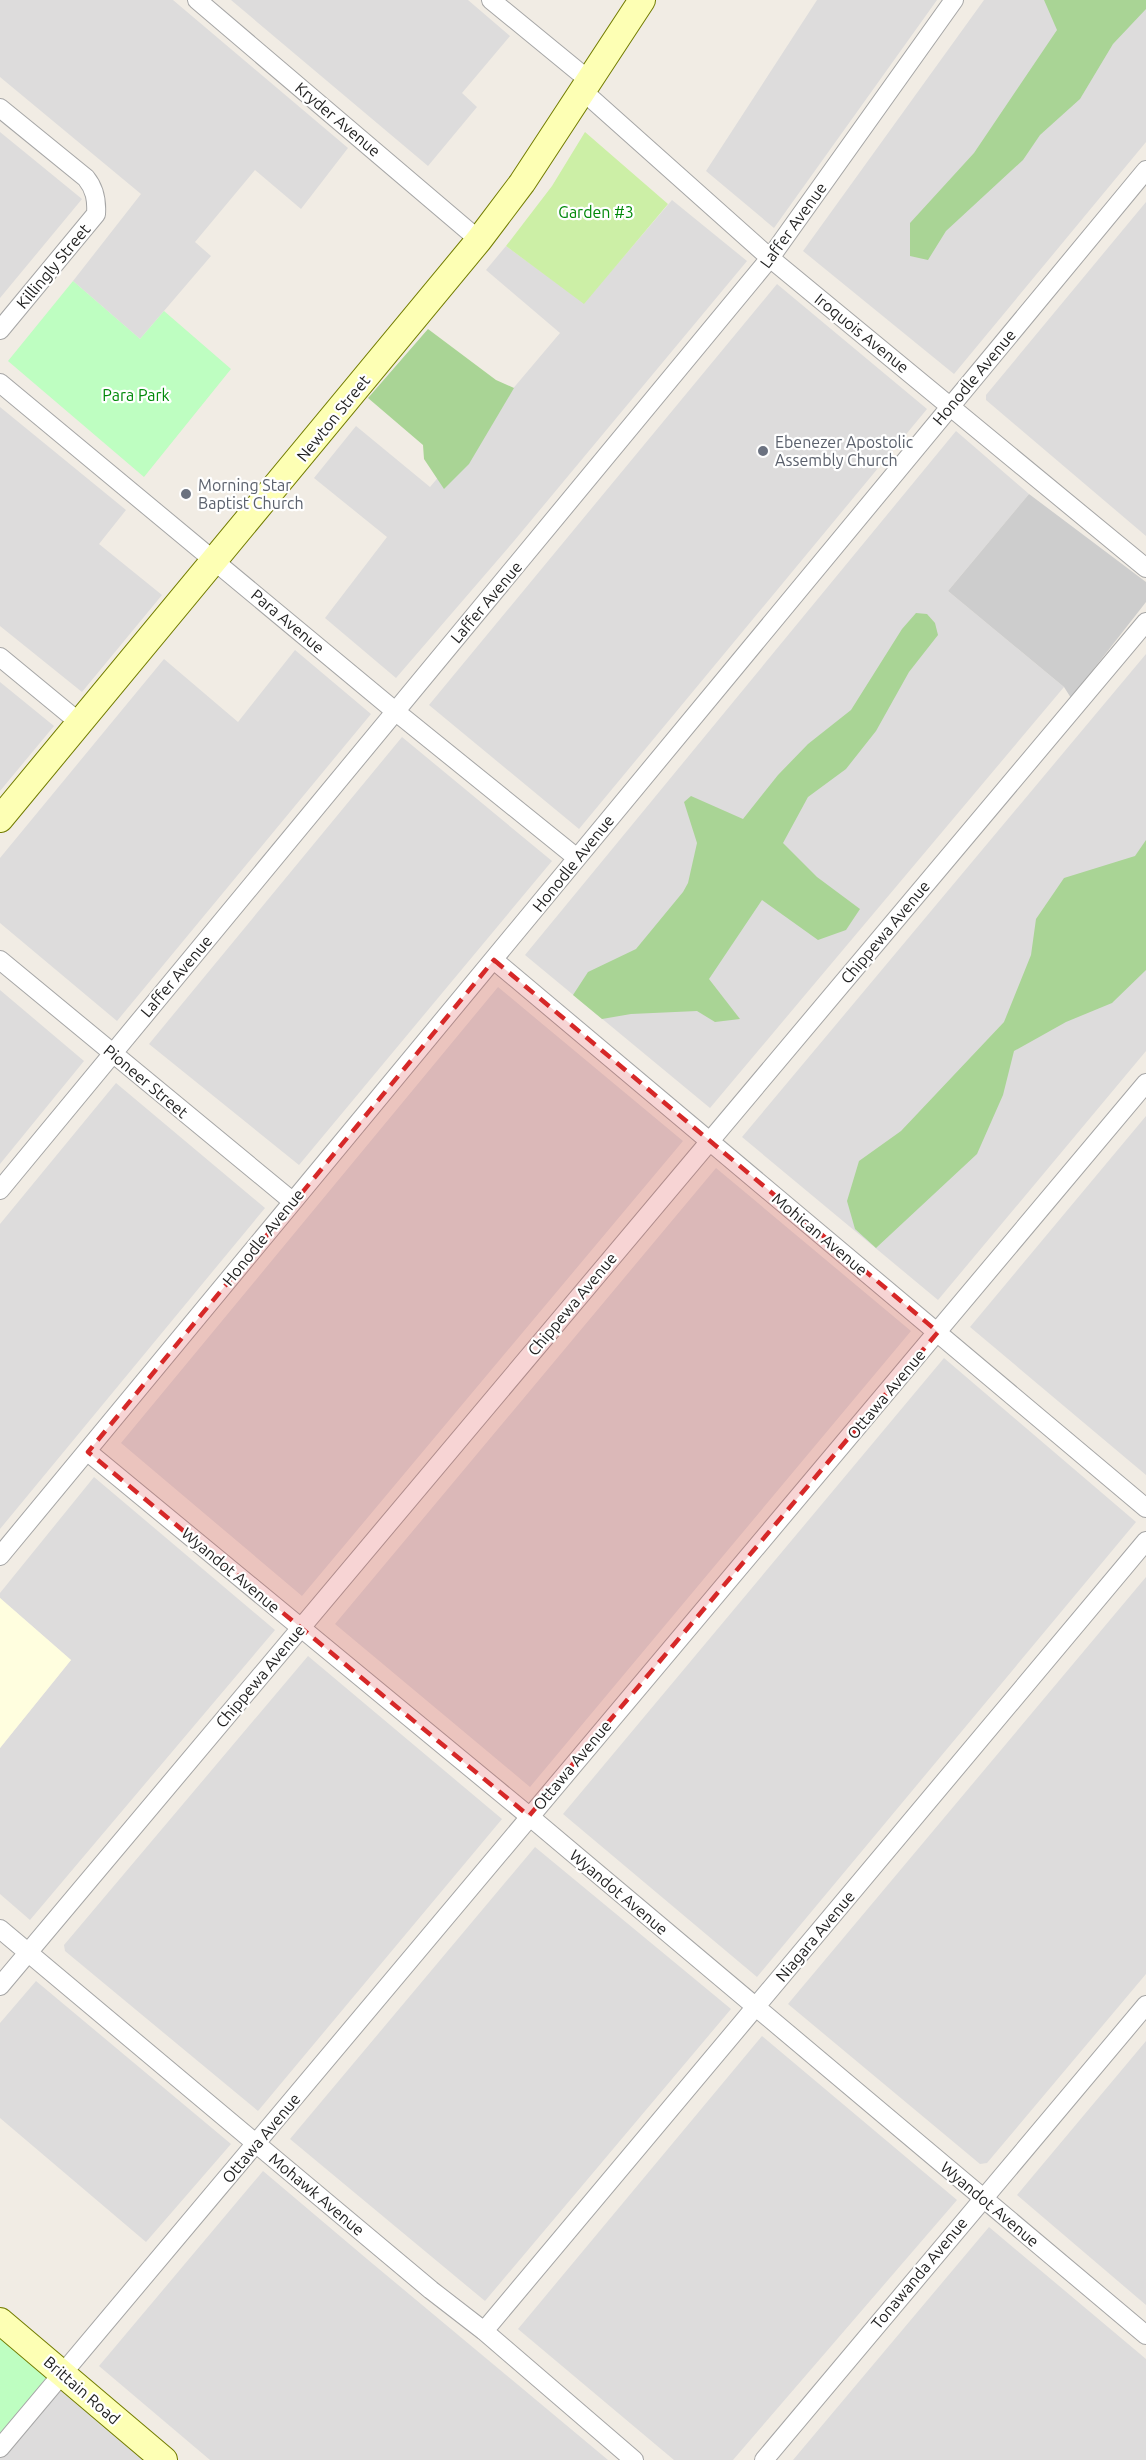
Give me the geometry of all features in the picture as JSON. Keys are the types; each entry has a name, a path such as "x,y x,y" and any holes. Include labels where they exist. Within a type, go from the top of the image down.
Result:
{"street":[{"name":"Kryder Avenue","path":"197,0 479,240"},
{"name":"Iroquois Avenue","path":"491,0 770,258 1146,568"},
{"name":"Newton Street","path":"0,819 479,240 522,183 642,0"},
{"name":"Laffer Avenue","path":"0,1190 770,258 954,0"},
{"name":"Killingly Street","path":"0,108 86,178 97,202 96,214 0,330"},
{"name":"Honodle Avenue","path":"0,1557 1146,170"},
{"name":"Para Avenue","path":"0,383 215,559 395,711 577,858"},
{"name":"Chippewa Avenue","path":"0,1986 1146,622"},
{"path":"0,657 80,723"},
{"name":"Pioneer Street","path":"0,960 292,1201"},
{"name":"Mohican Avenue","path":"494,960 1146,1508"},
{"name":"Ottawa Avenue","path":"0,2448 1146,1083"},
{"name":"Wyandot Avenue","path":"88,1452 529,1816 1146,2335"},
{"name":"Niagara Avenue","path":"484,2331 1146,1541"},
{"name":"Mohawk Avenue","path":"0,1929 430,2290 484,2331 634,2460"},
{"name":"Tonawanda Avenue","path":"764,2460 982,2197 1146,2005"},
{"name":"Brittain Road","path":"0,2321 164,2460"}],"highlighted area":[{"path":"494,960 938,1332 529,1816 88,1452"}],"shaded area":[{"path":"0,0 173,0 348,148 301,209 255,170 195,242 211,256 140,339 73,281 141,194 0,77"},
{"path":"231,0 468,0 510,36 462,93 477,107 428,166"},
{"path":"817,0 937,0 774,228 706,171"},
{"path":"984,0 1146,0 1146,142 954,374 803,251"},
{"path":"0,132 82,199 0,298"},
{"path":"672,200 747,261 514,541 396,678 325,618 387,537 314,478 356,426 430,487 560,333 486,270 506,246 584,303"},
{"path":"1146,202 1146,536 986,400 986,395"},
{"path":"777,284 927,409 579,829 429,705"},
{"path":"0,407 126,510 99,544 162,595 82,692 0,626"},
{"path":"956,431 1029,494 948,591 1064,687 710,1108 525,955"},
{"path":"1029,494 1146,582 1146,602 1071,698 1064,687 948,591"},
{"path":"295,650 371,714 117,1021 0,923 0,858 164,659 238,722"},
{"path":"1146,654 1146,1051 938,1300 742,1137"},
{"path":"0,682 54,726 0,791"},
{"path":"402,737 552,861 299,1165 149,1044"},
{"path":"498,987 683,1141 302,1596 121,1443"},
{"path":"0,990 84,1061 0,1164"},
{"path":"116,1083 265,1208 0,1529 0,1224"},
{"path":"1146,1116 1146,1475 970,1327"},
{"path":"716,1168 911,1331 530,1787 335,1624"},
{"path":"944,1358 1136,1522 757,1977 563,1814"},
{"path":"94,1477 275,1630 30,1920 0,1894 0,1748 71,1660 0,1598 0,1593"},
{"path":"1146,1577 1146,1974 987,2163 980,2164 788,2004"},
{"path":"0,1598 71,1660 0,1748"},
{"path":"308,1656 502,1819 258,2111 65,1951 64,1945"},
{"path":"535,1847 731,2009 485,2301 290,2139"},
{"path":"36,1981 231,2144 146,2242 0,2118 0,2023"},
{"path":"762,2036 957,2200 733,2460 674,2460 518,2329"},
{"path":"1146,2041 1146,2305 1017,2195"},
{"path":"263,2171 608,2460 210,2460 99,2366"},
{"path":"989,2227 1146,2359 1146,2460 793,2460"},
{"path":"62,2372 164,2460 0,2460 0,2448"}],"green space":[{"path":"1044,0 1146,0 1146,9 1113,44 1080,99 1040,135 1023,160 946,231 928,260 910,256 910,223 974,153 1057,30"},
{"name":"Garden #3","path":"585,132 668,204 584,304 506,246 552,186"},
{"name":"Para Park","path":"73,281 140,339 164,311 231,369 144,477 8,361"},
{"path":"428,329 496,380 514,388 469,464 444,489 424,459 423,445 368,398"},
{"path":"916,613 927,614 935,623 938,635 909,672 876,731 846,769 808,797 783,843 817,877 860,909 846,930 818,940 762,900 709,979 740,1019 715,1022 697,1011 631,1014 602,1019 573,995 588,972 636,949 683,892 688,883 697,843 684,802 691,796 743,819 778,775 808,744 851,710 902,629"},
{"path":"1146,840 1146,970 1112,1003 1066,1022 1014,1051 1003,1095 977,1154 876,1248 855,1229 847,1201 859,1161 901,1131 1004,1022 1031,955 1036,919 1064,878 1135,856"},
{"path":"0,2334 46,2371 47,2382 0,2438"}],"place":[{"name":"Ebenezer Apostolic Assembly Church","path":"763,451"},
{"name":"Morning Star Baptist Church","path":"186,494"}]}
